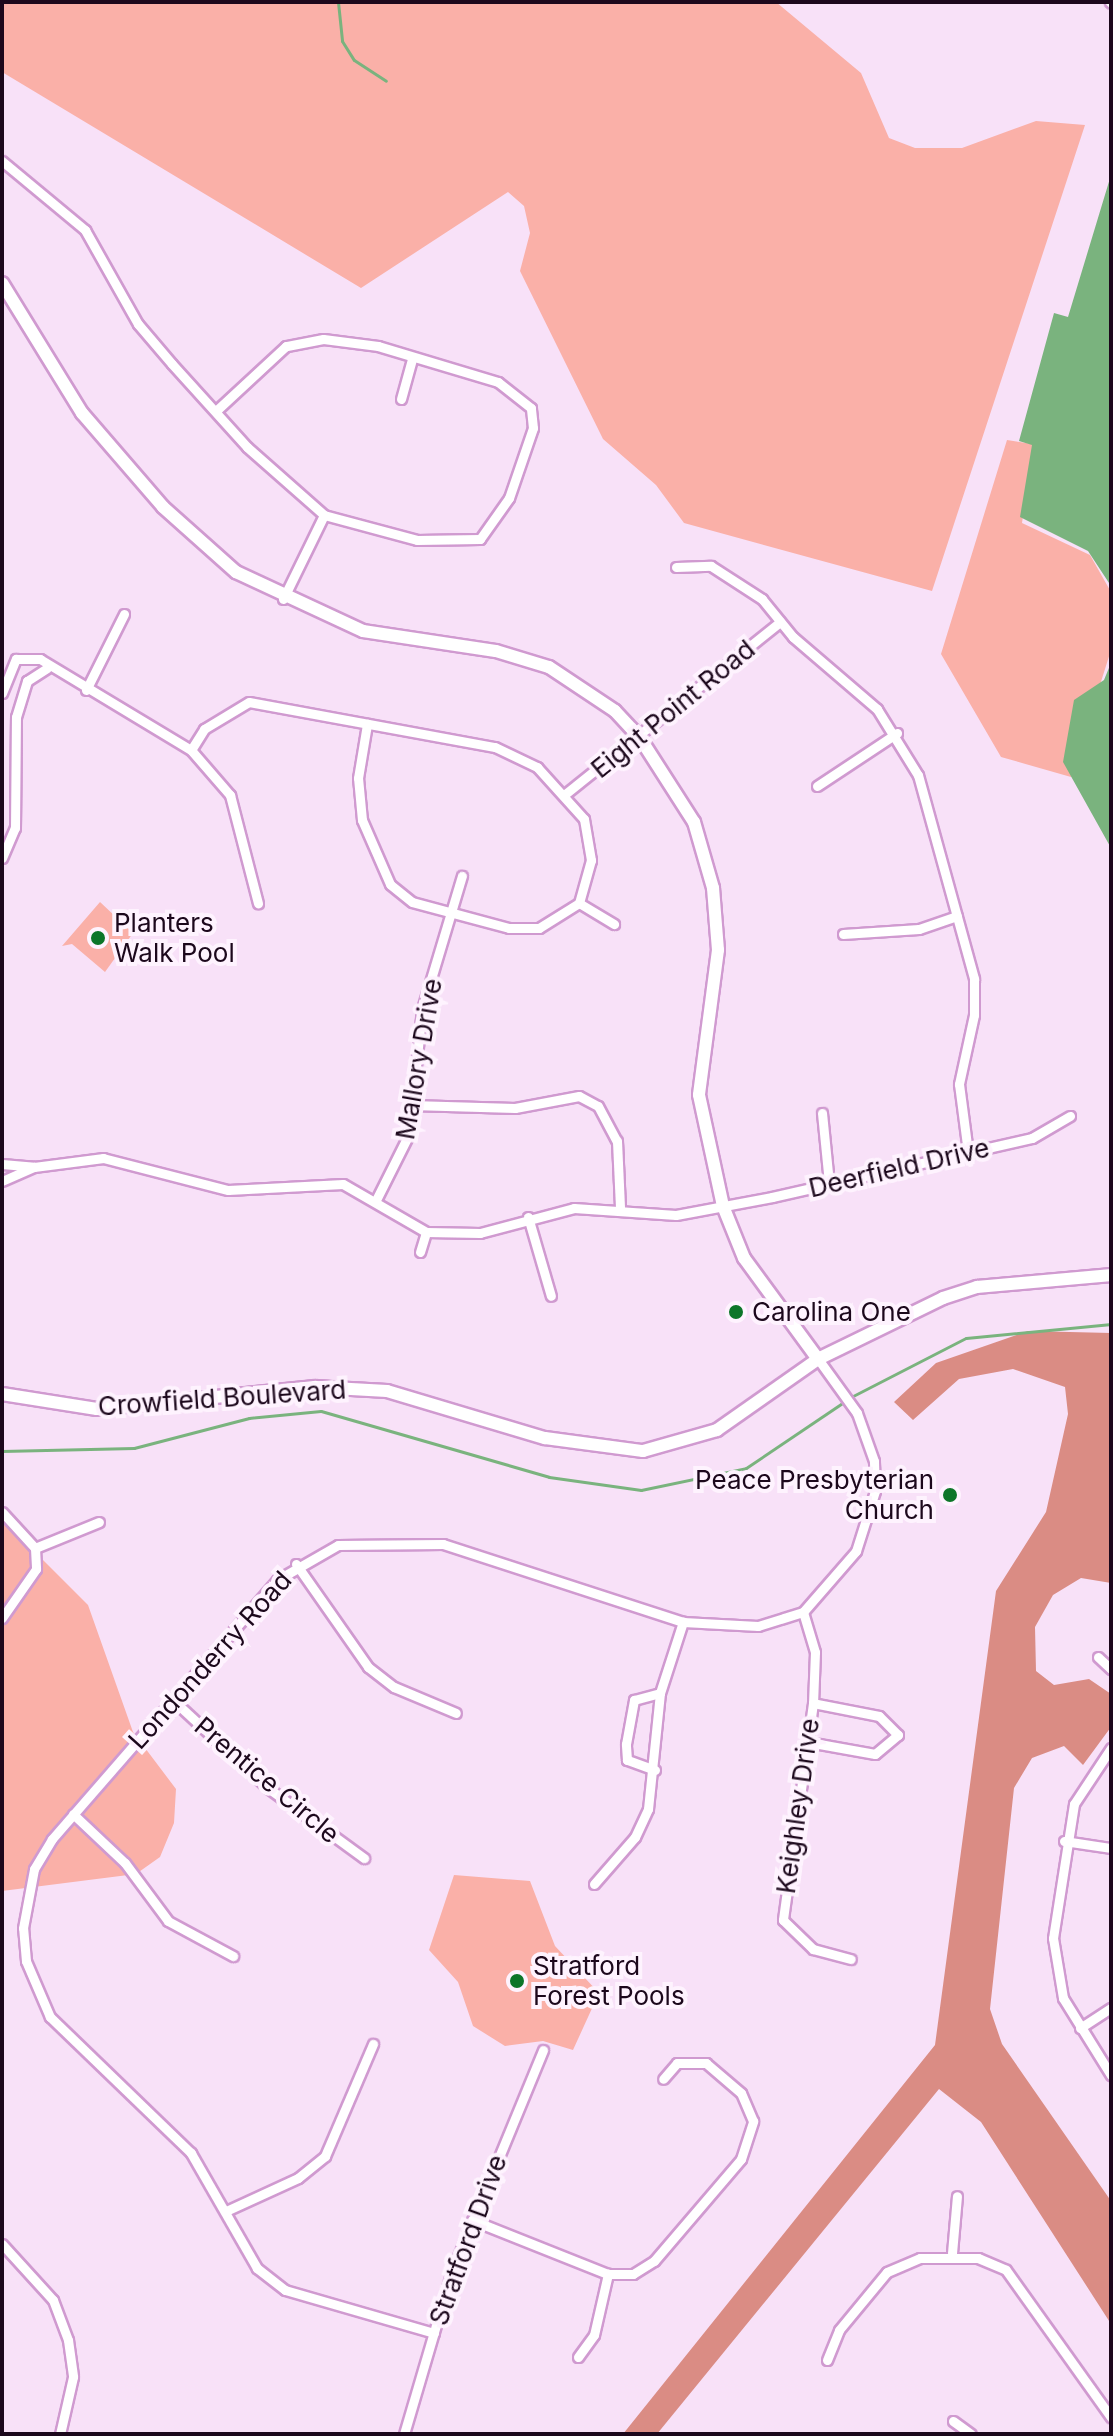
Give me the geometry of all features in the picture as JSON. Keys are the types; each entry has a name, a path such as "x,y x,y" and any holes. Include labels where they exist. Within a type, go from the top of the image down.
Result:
{"street":[{"path":"2,161 85,230 138,324 247,447 324,515 453,543 480,539 496,524 533,428 531,408 498,382 412,359 378,346 305,339 268,361 217,410"},
{"path":"2,283 82,413 163,507 236,572 283,599 363,631 496,651 549,667 615,711 640,738 694,822 713,888 718,950 699,1095 723,1206 744,1258 818,1359"},
{"path":"401,399 412,359"},
{"path":"283,599 324,515"},
{"path":"676,567 711,566 741,581 780,622 846,675 897,733 918,775 974,979 974,1015 959,1084 968,1152"},
{"path":"86,690 124,614"},
{"name":"Eight Point Road","path":"564,795 640,738 780,622"},
{"path":"2,693 16,659 40,659 47,668 191,750 230,795 258,903"},
{"path":"2,856 15,828 19,704 27,681 47,668"},
{"path":"191,750 204,729 249,702 495,747 537,767 564,795 589,838 591,860 579,903 539,928 449,916 412,902 390,884 374,850 358,778 367,724"},
{"path":"817,786 897,733"},
{"name":"Mallory Drive","path":"377,1198 400,1160 411,1105 422,1009 462,876"},
{"path":"579,903 614,924"},
{"path":"843,934 919,929 957,916"},
{"path":"411,1105 515,1108 579,1096 598,1106 617,1141 620,1208"},
{"path":"822,1113 829,1183"},
{"name":"Deerfield Drive","path":"426,1232 480,1233 528,1217 620,1208 676,1215 1032,1138 1070,1116"},
{"path":"2,1164 34,1167 103,1158 228,1190 343,1184 377,1198 426,1232 420,1252"},
{"path":"2,1181 34,1167"},
{"path":"528,1217 551,1296"},
{"name":"Crowfield Boulevard","path":"2,1394 97,1409 315,1387 387,1391 545,1438 643,1451 717,1430 818,1359 885,1322 977,1287 1111,1275"},
{"name":"Londonderry Road","path":"434,2333 285,2290 257,2268 191,2153 73,2045 35,1990 26,1961 25,1896 34,1869 73,1814 296,1564 365,1539 443,1544 683,1622 758,1626 803,1612 832,1584 870,1519 874,1461 847,1400 818,1359"},
{"path":"2,1512 35,1548 32,1584 2,1618"},
{"path":"35,1548 99,1522"},
{"path":"296,1564 368,1667 394,1687 456,1713"},
{"name":"Keighley Drive","path":"803,1612 815,1652 813,1703 783,1920 813,1949 851,1959"},
{"path":"594,1884 635,1837 655,1770 660,1693 683,1622"},
{"path":"1098,1657 1111,1669"},
{"path":"655,1770 627,1760 626,1744 634,1700 660,1693"},
{"name":"Prentice Circle","path":"173,1700 268,1788 364,1858"},
{"path":"808,1742 875,1754 898,1735 879,1716 813,1703"},
{"path":"1111,1748 1074,1804 1064,1841 1055,1975 1080,2028 1111,2075"},
{"path":"73,1814 125,1863 168,1921 233,1956"},
{"path":"1064,1841 1111,1848"},
{"path":"1080,2028 1111,2008"},
{"path":"226,2211 298,2178 325,2156 373,2044"},
{"name":"Stratford Drive","path":"404,2434 472,2220 543,2050"},
{"path":"472,2220 608,2274 633,2274 654,2261 741,2159 749,2139 750,2106 706,2063 677,2063 663,2079"},
{"path":"952,2253 957,2196"},
{"path":"2,2244 53,2300 68,2340 73,2377 60,2434"},
{"path":"827,2360 839,2330 887,2272 952,2253 1006,2270 1111,2417"},
{"path":"578,2357 594,2335 608,2274"},
{"path":"953,2421 971,2434"}],"shaded area":[{"path":"2,2 776,2 861,73 889,138 915,148 962,148 1036,121 1085,125 932,591 684,523 656,485 603,439 520,271 530,233 524,206 508,192 361,288 2,72"},
{"path":"1111,175 1111,586 1088,551 1020,517 1032,445 1019,441 1054,313 1068,317"},
{"path":"1007,440 1033,444 1022,523 1090,555 1111,592 1111,650 1071,777 1001,757 941,654"},
{"path":"1111,663 1111,848 1063,762 1074,700 1104,680"},
{"name":"Planters Walk Pool","path":"100,902 133,933 105,972 72,944 62,946"},
{"path":"1028,1331 1111,1333 1111,1583 1081,1578 1053,1595 1035,1627 1036,1671 1054,1685 1089,1679 1111,1694 1111,1727 1083,1765 1064,1746 1032,1758 1014,1788 990,2009 1002,2044 1111,2201 1111,2324 981,2122 939,2089 657,2434 623,2434 935,2045 996,1591 1046,1512 1068,1414 1065,1387 1013,1369 959,1379 913,1420 894,1402 936,1363"},
{"path":"2,1519 88,1605 133,1732 176,1789 174,1823 160,1857 136,1874 2,1891"},
{"path":"454,1875 530,1881 555,1946 599,1993 573,2050 543,2041 505,2046 473,2026 458,1982 429,1950"}],"waterway":[{"path":"338,2 342,41 354,60 386,81"},
{"path":"851,1397 966,1338 1111,1324"},
{"path":"2,1451 134,1448 249,1418 321,1411 549,1477 641,1490 746,1468 844,1402"}],"place":[{"name":"Planters Walk Pool","path":"98,938"},
{"name":"Carolina One","path":"736,1312"},
{"name":"Peace Presbyterian Church","path":"950,1495"},
{"name":"Stratford Forest Pools","path":"517,1981"}]}
